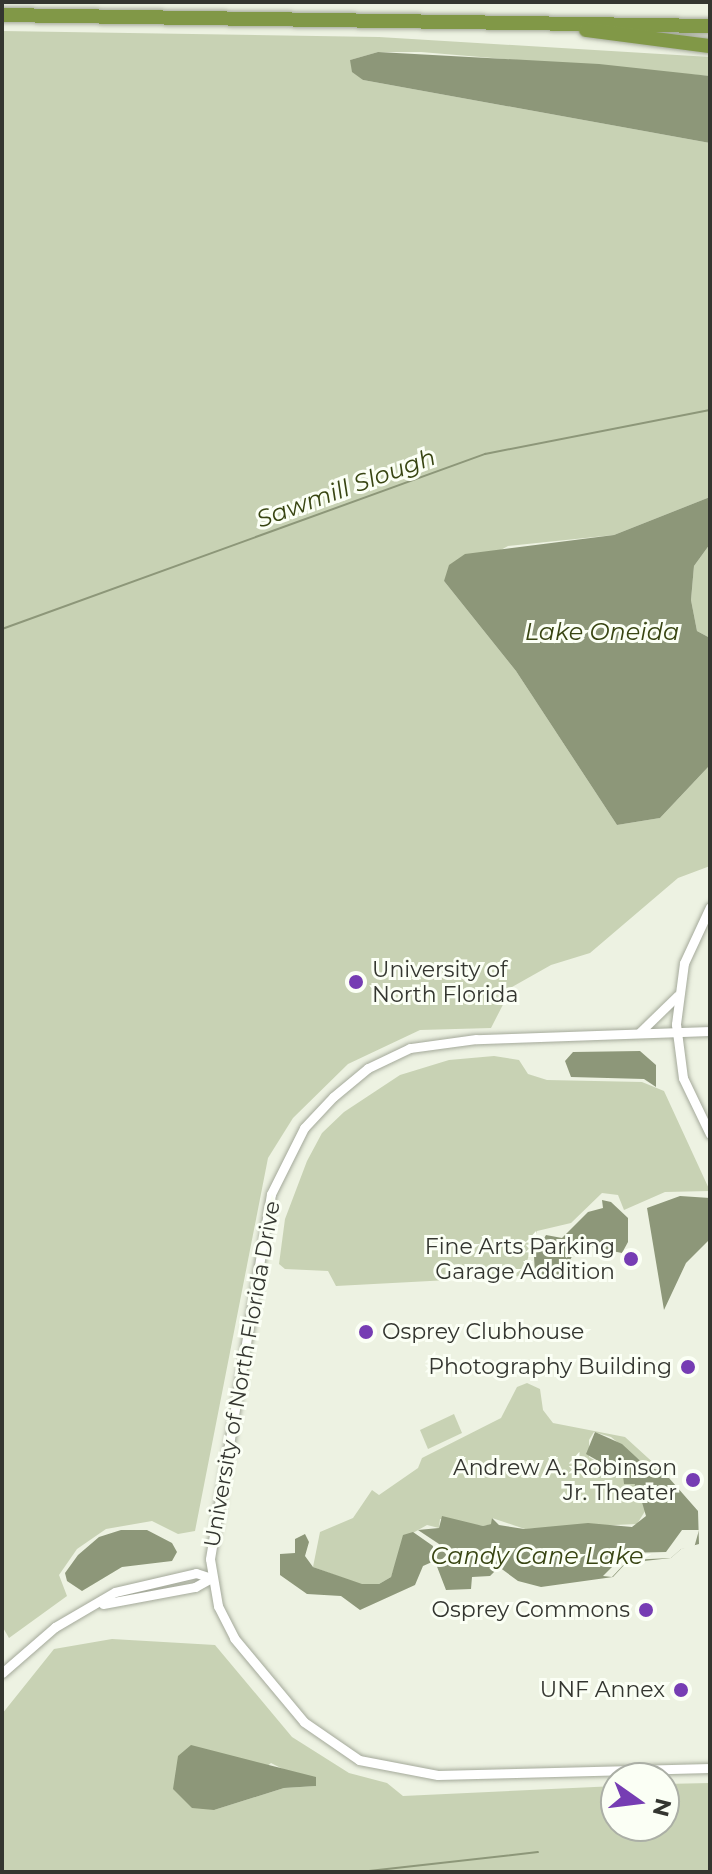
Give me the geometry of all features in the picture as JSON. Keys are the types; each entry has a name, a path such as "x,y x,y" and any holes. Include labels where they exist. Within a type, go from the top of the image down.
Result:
{"highway":[{"path":"2,15 710,26"},
{"path":"574,26 605,36 710,46"}],"street":[{"path":"710,907 689,948 677,996 676,1032 683,1078 710,1134"},
{"path":"639,1033 677,996"},
{"name":"University of North Florida Drive","path":"710,1031 476,1039 410,1048 368,1068 304,1128 271,1194 265,1223 226,1450 211,1578 225,1622 251,1659 304,1722 359,1760 438,1775 710,1768"},
{"path":"2,1673 23,1651 86,1607 195,1587 211,1578"}],"shaded area":[{"path":"2,31 379,37 710,57 710,76 421,52 378,52 350,60 363,80 710,143 710,497 614,535 508,546 444,581 516,671 617,825 660,818 710,765 710,866 678,878 590,953 551,965 512,987 491,1028 420,1030 348,1064 293,1118 268,1158 195,1531 178,1534 152,1521 106,1529 77,1549 59,1575 67,1596 9,1638 2,1626"},
{"path":"710,544 710,638 697,631 691,600 694,566"},
{"path":"494,1056 519,1060 528,1074 547,1080 642,1082 664,1091 710,1191 665,1192 624,1210 618,1195 602,1193 571,1223 537,1231 522,1276 336,1286 328,1271 285,1269 279,1264 285,1219 307,1161 322,1133 344,1112 400,1075 449,1060"},
{"path":"527,1383 540,1389 543,1410 553,1423 625,1437 659,1468 649,1468 611,1437 594,1432 589,1440 589,1457 636,1484 634,1493 639,1492 647,1508 637,1524 525,1529 492,1518 492,1524 483,1526 440,1519 439,1528 427,1525 404,1538 391,1577 379,1584 362,1585 313,1567 320,1532 353,1518 372,1490 379,1495 418,1468 422,1458 501,1418 517,1387"},
{"path":"454,1414 462,1433 428,1449 420,1430"},
{"path":"112,1639 215,1645 292,1737 349,1773 387,1783 403,1796 600,1787 600,1842 680,1842 680,1784 710,1783 710,1872 2,1872 2,1714 54,1649","holes":["271,1763 316,1786 284,1788 214,1810"]}],"water":[{"path":"378,52 599,64 710,76 710,143 363,80 352,72 350,60"},
{"name":"Lake Oneida","path":"710,497 710,544 694,566 691,600 697,631 710,638 710,765 660,818 617,825 516,671 444,581 449,565 465,554 614,535"},
{"path":"640,1051 656,1065 656,1087 644,1079 571,1077 565,1061 573,1052"},
{"path":"680,1196 710,1198 710,1239 686,1263 664,1310 647,1208"},
{"path":"602,1200 611,1202 628,1218 628,1242 622,1253 578,1244 561,1279 535,1274 534,1256 546,1235 562,1238 588,1212 603,1208"},
{"name":"Candy Cane Lake","path":"595,1432 622,1444 648,1468 662,1470 698,1511 699,1544 681,1549 671,1558 626,1563 613,1577 541,1587 518,1581 499,1567 490,1576 472,1577 471,1589 446,1590 436,1564 439,1544 418,1530 439,1528 442,1516 483,1526 491,1524 492,1518 499,1525 524,1529 588,1523 632,1527 646,1516 639,1492 633,1494 635,1484 624,1484 623,1475 586,1454"},
{"path":"121,1530 147,1530 172,1543 177,1552 172,1561 122,1567 82,1591 67,1581 65,1573 78,1555 99,1537"},
{"path":"413,1532 433,1546 432,1562 423,1566 415,1585 360,1610 341,1596 307,1594 280,1575 280,1554 295,1553 295,1539 305,1534 309,1542 305,1556 313,1567 362,1584 379,1584 391,1577 403,1535"},
{"path":"191,1745 316,1777 316,1786 284,1788 214,1810 192,1808 173,1789 178,1756"}],"pier":[{"path":"682,1530 699,1530 694,1548 681,1549 671,1558 628,1560 612,1577 603,1576 626,1553 666,1552"}],"waterway":[{"name":"Sawmill Slough","path":"2,629 485,454 710,410"},
{"path":"360,1872 538,1852"}],"place":[{"name":"University of North Florida","path":"356,982"},
{"name":"Fine Arts Parking Garage Addition","path":"631,1259"},
{"name":"Osprey Clubhouse","path":"366,1332"},
{"name":"Photography Building","path":"688,1367"},
{"name":"Andrew A. Robinson Jr. Theater","path":"693,1480"},
{"name":"Osprey Commons","path":"646,1610"},
{"name":"UNF Annex","path":"681,1690"}]}
